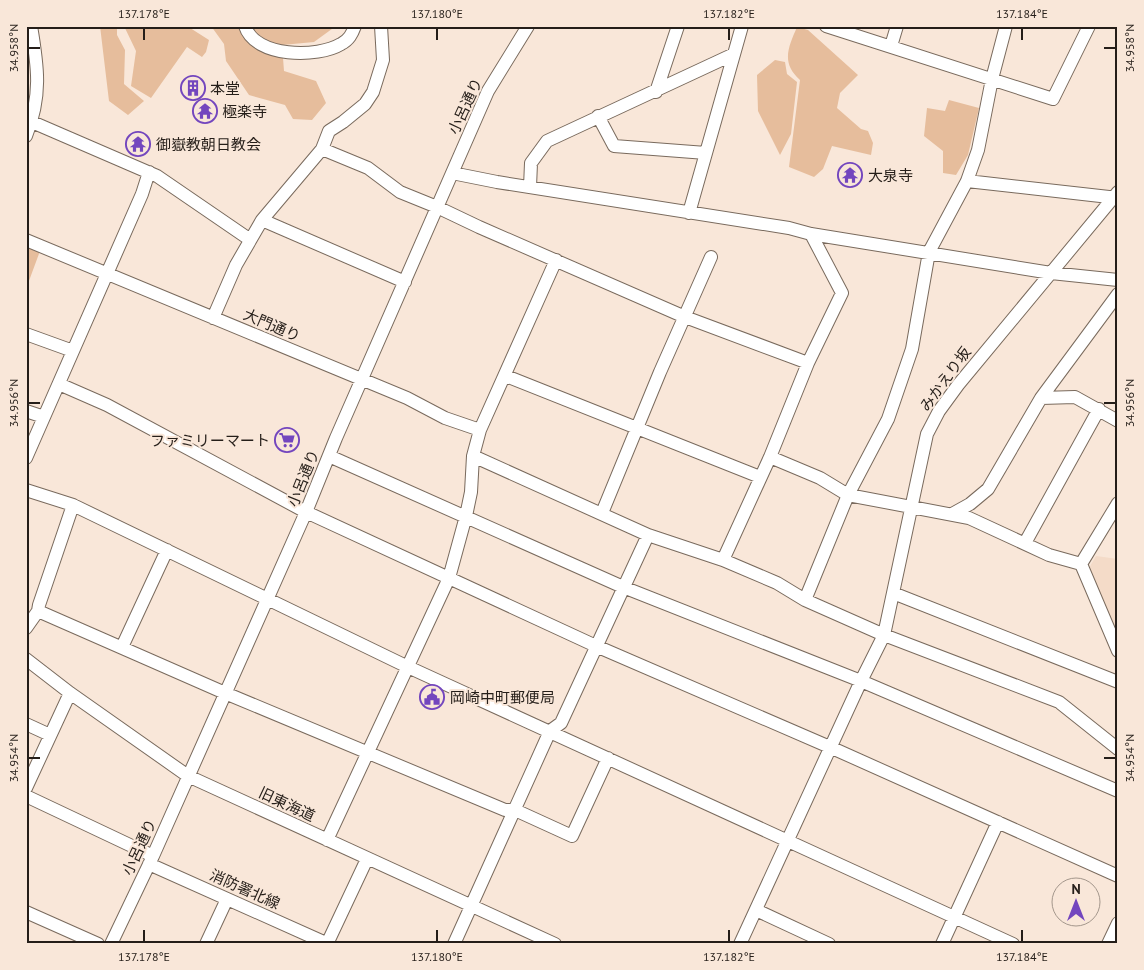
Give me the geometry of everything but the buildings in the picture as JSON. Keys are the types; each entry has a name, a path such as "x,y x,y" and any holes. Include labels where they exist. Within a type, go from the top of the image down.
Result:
{"street":[{"path":"26,136 32,122 38,97 38,70 31,26"},
{"path":"245,26 260,46 282,53 326,49 341,45 351,36 355,26"},
{"path":"214,318 249,239 262,220 322,149 329,131 344,122 365,104 373,92 383,60 380,26"},
{"path":"656,92 678,26"},
{"path":"689,213 742,26"},
{"path":"826,26 1053,99 1089,26"},
{"path":"891,46 896,26"},
{"path":"805,600 848,495 888,419 912,349 929,252 966,181 978,150 992,79 1006,26"},
{"name":"小呂通り","path":"110,944 151,860 306,512 361,380 488,91 527,27"},
{"path":"530,188 531,163 547,141 598,116 656,92 734,54"},
{"path":"598,116 614,146 706,153"},
{"path":"32,122 148,172 249,239"},
{"path":"322,149 368,168 400,192 479,227 685,317 808,363"},
{"path":"26,458 142,194 148,172"},
{"path":"452,173 530,188 789,228 811,234 1051,273 1118,280"},
{"path":"966,181 1117,195"},
{"name":"みかえり坂","path":"740,944 884,635 913,509 927,434 939,411 958,385 1117,195"},
{"path":"262,220 405,282"},
{"path":"723,560 770,457 808,363 842,293 811,234"},
{"name":"大門通り","path":"26,240 407,398 445,418 480,430"},
{"path":"602,513 711,258"},
{"path":"326,840 448,578 466,516 471,492 473,456 480,430 506,376 556,260"},
{"path":"952,514 970,504 988,489 1041,398 1118,294"},
{"path":"26,334 73,351"},
{"path":"506,376 637,430 760,477"},
{"path":"59,384 107,404 306,512 448,578 596,646 832,748 1118,876"},
{"path":"1041,398 1075,397 1118,421"},
{"path":"1025,543 1099,409"},
{"path":"26,411 44,417"},
{"path":"329,456 623,587 861,682 1118,791"},
{"path":"473,456 648,535 723,560 777,582 805,600 884,635 1059,702 1118,749"},
{"path":"770,457 820,478 848,495 913,509 969,518 1049,555 1081,564"},
{"path":"26,490 73,505 408,667 1013,944"},
{"path":"1081,564 1118,502"},
{"path":"26,628 38,611 73,505"},
{"path":"454,944 550,731 561,722 648,535"},
{"path":"122,647 167,550"},
{"path":"1081,564 1118,651"},
{"path":"893,593 1118,682"},
{"path":"38,611 225,693 504,810 515,810 572,836 608,758"},
{"name":"旧東海道","path":"26,659 70,693 188,776 555,944"},
{"path":"26,788 70,693"},
{"path":"26,724 50,736"},
{"name":"消防署北線","path":"26,796 227,899 328,944"},
{"path":"942,944 998,822"},
{"path":"328,944 367,859"},
{"path":"206,944 227,899"},
{"path":"756,910 829,944"},
{"path":"26,912 98,944"},
{"path":"1108,944 1118,924"}],"shaded area":[{"path":"100,26 117,26 117,35 125,50 124,84 144,101 128,115 109,101"},
{"path":"124,26 187,26 209,40 206,52 202,57 187,47 151,98 131,86 136,51"},
{"path":"211,26 336,26 314,42 282,45 284,71 316,81 326,103 312,120 293,119 285,105 249,95 226,61 224,44"},
{"path":"797,27 808,30 858,75 840,93 837,108 861,129 868,131 873,143 871,155 832,146 823,169 814,177 789,167 800,80 790,68 788,55"},
{"path":"775,60 785,62 787,74 797,82 791,134 780,155 758,111 757,75"},
{"path":"949,100 979,108 968,155 956,175 943,173 943,151 924,136 927,108 945,111"},
{"path":"26,245 40,251 26,289"},
{"path":"1096,556 1118,559 1118,636 1089,568"}],"place":[{"name":"本堂","path":"193,88"},
{"name":"極楽寺","path":"205,111"},
{"name":"御嶽教朝日教会","path":"138,144"},
{"name":"大泉寺","path":"850,175"},
{"name":"ファミリーマート","path":"287,440"},
{"name":"岡崎中町郵便局","path":"432,697"}]}
